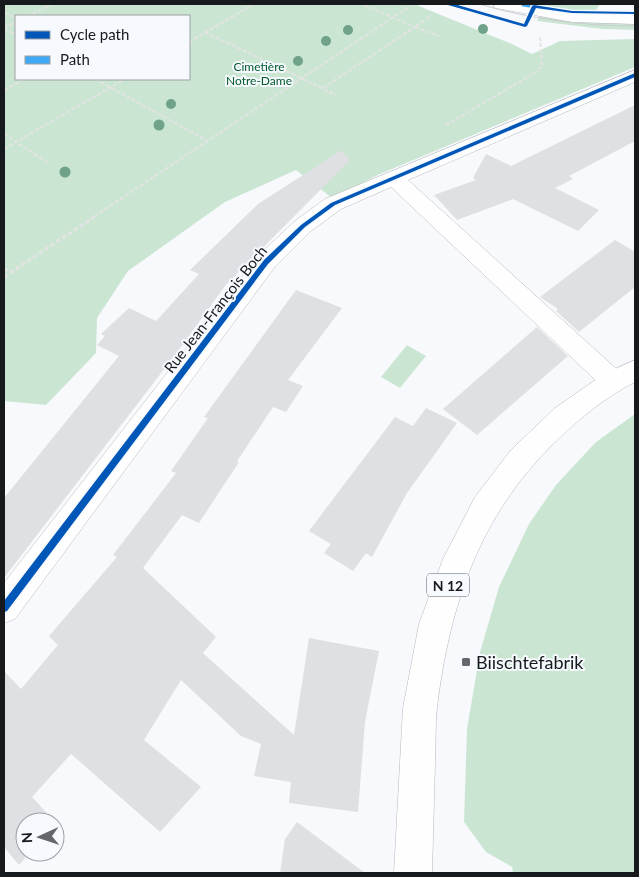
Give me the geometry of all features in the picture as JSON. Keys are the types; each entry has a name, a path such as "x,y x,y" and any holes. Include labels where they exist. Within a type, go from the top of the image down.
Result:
{"street":[{"path":"501,4 572,17 635,19"},
{"name":"Rue Jean-François Boch","path":"4,608 266,262 302,226 333,204 635,75"},
{"path":"393,178 624,376"},
{"name":"N 12","path":"412,873 420,708 435,624 454,569 485,506 521,458 565,416 624,376"}],"path":[{"path":"29,15 52,4"},
{"path":"190,41 254,4"},
{"path":"362,4 439,36"},
{"path":"4,277 413,4"},
{"path":"4,12 15,19"},
{"path":"323,88 432,15"},
{"path":"15,21 4,28 15,34"},
{"path":"446,125 536,72 542,66 541,31"},
{"path":"205,32 336,95"},
{"path":"4,90 22,80"},
{"path":"97,80 208,141"},
{"path":"4,149 123,80"},
{"path":"4,134 47,162"},
{"path":"4,268 10,272"}],"green space":[{"name":"Cimetière Notre-Dame","path":"4,4 414,4 532,54 560,41 635,39 635,67 380,174 332,198 296,170 225,202 128,271 97,318 96,353 46,405 4,401"},
{"path":"522,4 600,4 594,13 552,10"},
{"path":"540,16 620,23 635,22 635,30 602,29 537,21"},
{"path":"407,345 426,356 400,388 381,377"},
{"path":"635,414 635,873 513,873 512,867 486,852 464,822 467,729 480,652 499,587 529,524 556,485 596,442"}],"building":[{"path":"635,105 635,141 569,176 573,179 555,188 599,210 578,231 513,199 457,220 434,195 476,180 473,178 486,154 511,166"},
{"path":"342,150 350,160 225,286 181,347 4,578 4,498 119,356 97,345 105,336 101,334 129,308 156,321 199,274 190,270 258,204"},
{"path":"615,240 635,252 635,287 579,332 556,311 558,309 540,297"},
{"path":"296,290 342,308 288,380 303,386 286,412 273,407 199,523 182,515 143,568 216,637 203,653 294,735 309,638 379,651 365,722 358,812 289,803 291,782 254,776 261,744 241,736 181,680 144,740 201,787 160,832 71,754 32,797 46,812 15,812 15,860 4,847 4,671 21,689 58,645 49,636 117,557 113,555 176,473 171,471 208,418 204,417"},
{"path":"537,327 568,356 477,435 443,409"},
{"path":"426,408 457,423 407,493 372,557 366,553 353,571 324,553 331,544 309,531 395,417 413,426"},
{"path":"297,822 365,873 280,873 285,839"}],"tram line":[{"path":"479,4 517,14 556,21 595,25 635,26"}],"marked path":[{"path":"522,4 538,7"}],"cycle path":[{"path":"450,4 525,26 534,6 572,12 635,13"},
{"path":"4,608 266,262 303,226 333,204 635,75"}],"place":[{"name":"Biischtefabrik","path":"466,662"}]}
